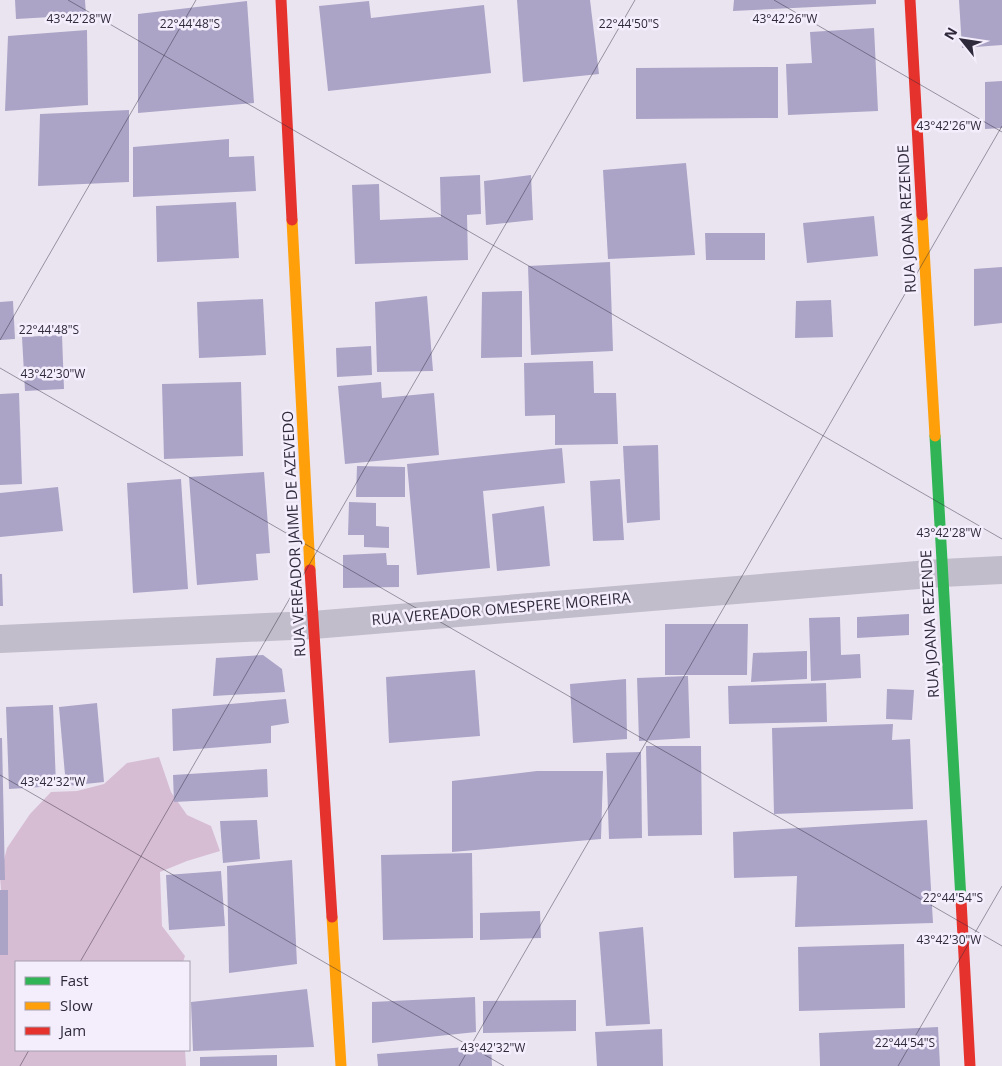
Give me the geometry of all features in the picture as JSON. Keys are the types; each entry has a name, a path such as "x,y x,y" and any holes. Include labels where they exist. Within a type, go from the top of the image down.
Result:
{"street":[{"name":"RUA VEREADOR JAIME DE AZEVEDO","path":"281,0 313,625 341,1066"},
{"name":"RUA JOANA REZENDE","path":"910,0 970,1066"},
{"name":"RUA VEREADOR OMESPERE MOREIRA","path":"0,639 313,625 942,573 1002,570"}],"shaded area":[{"path":"159,757 171,792 187,815 211,826 220,851 160,872 162,926 185,956 183,961 15,961 15,1051 185,1051 186,1066 0,1066 0,953 4,932 0,876 7,848 30,814 51,792 77,791 104,784 127,763"}],"building":[{"path":"15,0 85,0 86,15 16,19"},
{"path":"517,0 590,0 599,74 523,82"},
{"path":"734,0 876,0 876,4 733,11"},
{"path":"959,0 1002,0 1002,45 962,48"},
{"path":"247,1 254,103 138,113 138,14"},
{"path":"369,1 371,18 484,5 491,73 328,91 319,6"},
{"path":"874,28 878,111 788,115 786,64 812,63 810,32"},
{"path":"87,30 88,105 5,111 8,36"},
{"path":"778,67 778,118 636,119 636,68"},
{"path":"1002,81 1002,128 985,129 985,82"},
{"path":"129,110 129,182 38,186 40,114"},
{"path":"229,139 229,157 254,156 256,191 133,197 133,147"},
{"path":"686,163 695,255 608,259 603,170"},
{"path":"480,175 481,214 467,215 468,260 355,264 352,185 379,184 380,220 441,217 440,177"},
{"path":"531,175 533,220 486,225 484,181"},
{"path":"236,202 239,258 157,262 156,206"},
{"path":"874,216 878,256 807,263 803,223"},
{"path":"705,233 765,233 765,260 706,260"},
{"path":"610,262 613,351 531,355 528,266"},
{"path":"1002,267 1002,323 974,326 974,269"},
{"path":"522,291 522,357 481,358 482,292"},
{"path":"427,296 433,371 377,372 375,302"},
{"path":"263,299 266,355 199,358 197,302"},
{"path":"831,300 833,337 795,338 796,301"},
{"path":"13,301 15,339 0,340 0,302"},
{"path":"62,335 64,389 25,391 22,337"},
{"path":"371,346 372,375 337,377 336,348"},
{"path":"593,361 594,393 616,393 618,444 555,445 555,415 525,416 524,363"},
{"path":"241,382 243,456 164,459 162,384"},
{"path":"381,382 382,398 434,393 439,455 345,464 338,386"},
{"path":"19,393 22,484 0,485 0,394"},
{"path":"658,445 660,520 627,523 623,446"},
{"path":"562,448 565,483 483,491 490,568 417,575 407,464"},
{"path":"357,466 405,467 405,497 356,497"},
{"path":"264,472 270,553 256,554 258,580 197,585 189,477"},
{"path":"181,479 188,589 133,593 127,483"},
{"path":"620,479 624,540 593,541 590,481"},
{"path":"58,487 63,531 0,537 0,493"},
{"path":"349,502 376,503 376,526 389,527 389,548 364,547 364,535 348,535"},
{"path":"544,506 550,566 497,571 492,514"},
{"path":"386,553 387,565 399,565 399,587 343,588 343,555"},
{"path":"0,574 2,574 3,606 0,606"},
{"path":"909,614 909,635 857,638 857,617"},
{"path":"840,617 841,655 860,654 861,678 811,681 809,618"},
{"path":"665,624 748,624 747,675 665,675"},
{"path":"807,651 807,679 751,682 753,653"},
{"path":"263,655 282,669 285,692 213,696 216,658"},
{"path":"475,670 480,736 389,743 386,677"},
{"path":"688,676 690,738 639,741 637,678"},
{"path":"626,679 627,739 573,743 570,684"},
{"path":"826,683 827,722 729,724 728,686"},
{"path":"887,689 914,690 912,720 886,719"},
{"path":"286,699 289,723 271,726 271,743 173,751 172,709"},
{"path":"97,703 104,782 66,786 59,707"},
{"path":"53,705 56,786 9,789 6,707"},
{"path":"893,724 892,740 910,739 913,809 774,814 772,728"},
{"path":"0,738 2,738 5,880 0,880"},
{"path":"646,746 701,746 702,835 648,836"},
{"path":"641,752 642,838 609,839 606,753"},
{"path":"267,769 268,797 174,802 173,775"},
{"path":"537,771 603,771 601,839 452,852 452,781"},
{"path":"257,820 260,859 223,863 220,821"},
{"path":"927,820 933,923 795,927 797,876 734,878 733,832"},
{"path":"472,853 473,938 383,940 381,855"},
{"path":"292,860 297,964 229,973 227,866"},
{"path":"221,871 225,926 169,930 166,875"},
{"path":"0,890 8,890 8,955 0,955"},
{"path":"540,911 541,938 480,940 480,913"},
{"path":"643,927 650,1024 606,1026 599,932"},
{"path":"904,944 905,1008 799,1011 798,947"},
{"path":"307,989 314,1047 193,1051 191,1002"},
{"path":"475,997 476,1032 372,1043 372,1002"},
{"path":"576,1000 576,1031 483,1033 483,1001"},
{"path":"938,1027 940,1066 820,1066 819,1033"},
{"path":"662,1029 663,1066 597,1066 595,1032"},
{"path":"491,1045 492,1066 378,1066 377,1054"},
{"path":"277,1055 277,1066 200,1066 200,1057"}],"traffic: fast":[{"path":"935,436 961,900"}],"traffic: slow":[{"path":"922,215 935,436"},
{"path":"292,220 310,570"},
{"path":"332,917 341,1066"}],"traffic: jam":[{"path":"281,0 292,220"},
{"path":"910,0 922,215"},
{"path":"310,570 332,917"},
{"path":"961,900 970,1066"}]}
